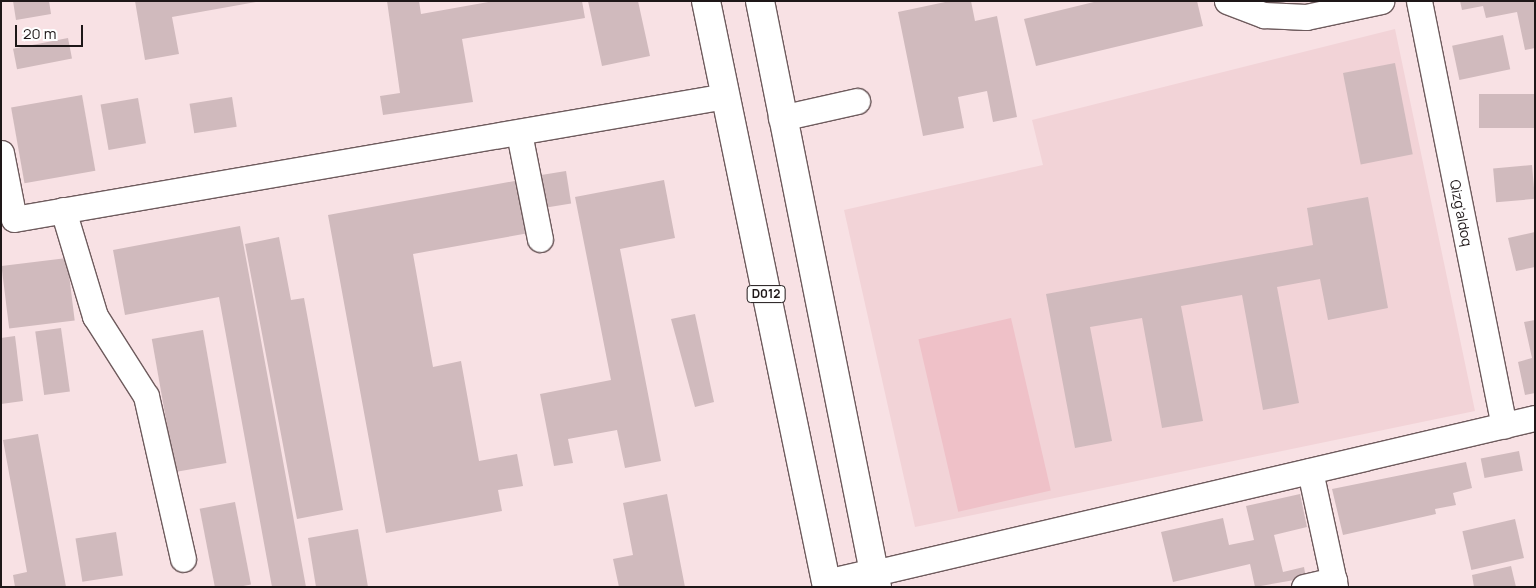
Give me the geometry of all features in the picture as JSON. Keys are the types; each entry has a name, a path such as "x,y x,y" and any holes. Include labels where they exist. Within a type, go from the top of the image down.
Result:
{"highway":[{"name":"D012","path":"706,1 822,586"},
{"path":"760,1 781,118 875,580 822,586"}],"street":[{"path":"1227,1 1264,15 1306,17 1380,1"},
{"name":"Qizg'aldoq","path":"1419,1 1504,426"},
{"path":"1,153 14,219 520,133 725,96"},
{"path":"781,118 857,100"},
{"path":"520,133 540,240"},
{"path":"63,210 94,316 146,396 183,559"},
{"path":"875,580 1310,471 1535,418"},
{"path":"1304,587 1334,584 1310,471"}],"shaded area":[{"path":"1395,29 1475,411 915,527 844,210 1043,165 1032,120"},
{"path":"1011,318 1051,490 958,512 918,339"}],"building":[{"path":"13,1 49,1 51,14 16,20"},
{"path":"135,1 256,2 172,17 179,54 145,60"},
{"path":"387,1 419,1 421,14 494,1 582,1 585,18 462,39 473,102 383,115 380,96 400,93"},
{"path":"588,1 638,1 650,56 602,66"},
{"path":"950,1 971,1 975,21 997,16 1017,117 993,122 987,91 958,97 964,128 923,136 898,12"},
{"path":"1098,1 1197,1 1203,26 1036,66 1024,19"},
{"path":"1460,1 1535,1 1535,48 1525,50 1517,12 1486,18 1483,6 1462,10"},
{"path":"1503,35 1510,69 1459,80 1452,46"},
{"path":"68,38 72,59 17,69 13,49"},
{"path":"1395,63 1413,154 1361,164 1343,73"},
{"path":"1479,94 1535,94 1535,128 1479,128"},
{"path":"82,95 95,171 24,183 11,108"},
{"path":"232,97 237,127 194,133 190,104"},
{"path":"138,98 146,143 109,150 101,105"},
{"path":"1532,165 1535,199 1496,202 1493,168"},
{"path":"566,171 571,204 546,208 541,175"},
{"path":"520,180 529,233 413,254 433,367 461,361 479,461 517,454 523,486 498,490 502,511 386,533 328,215"},
{"path":"664,180 675,238 620,249 661,461 625,468 617,430 568,439 573,463 554,466 540,394 611,380 575,197"},
{"path":"1368,197 1388,308 1328,320 1320,279 1277,287 1299,403 1263,410 1242,295 1181,306 1203,421 1162,428 1142,318 1090,327 1112,441 1075,448 1046,294 1313,245 1307,208"},
{"path":"240,226 306,587 272,587 219,297 125,315 113,250"},
{"path":"1535,232 1535,267 1516,271 1508,238"},
{"path":"279,237 291,300 304,298 343,510 297,519 245,244"},
{"path":"67,258 75,321 9,329 1,266"},
{"path":"695,314 714,402 695,407 671,319"},
{"path":"1535,320 1535,393 1525,395 1518,362 1532,358 1524,322"},
{"path":"61,328 70,391 44,395 35,332"},
{"path":"203,330 226,463 175,472 152,339"},
{"path":"15,336 23,401 1,404 1,338"},
{"path":"38,434 66,587 15,587 13,575 27,572 3,440"},
{"path":"1519,451 1523,471 1485,478 1481,458"},
{"path":"1466,462 1472,488 1453,493 1456,505 1435,509 1436,514 1343,535 1332,489"},
{"path":"667,494 685,587 619,587 613,559 633,555 623,503"},
{"path":"1300,494 1307,527 1274,535 1283,572 1304,567 1306,578 1255,587 1250,564 1173,582 1161,532 1223,518 1229,545 1254,540 1246,506"},
{"path":"235,502 251,584 238,587 215,587 200,509"},
{"path":"1515,519 1524,558 1471,570 1462,531"},
{"path":"358,529 368,587 316,587 308,538"},
{"path":"116,532 123,575 82,582 76,538"},
{"path":"1511,566 1516,587 1474,587 1472,575"}]}
